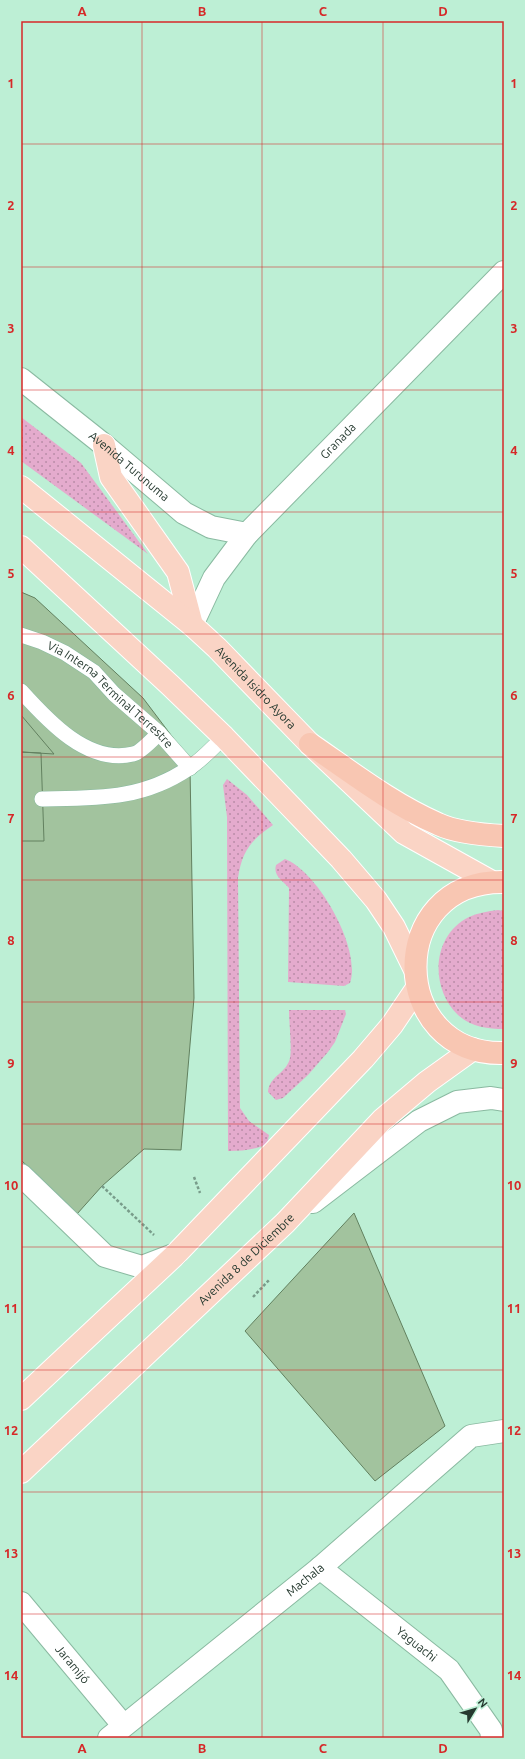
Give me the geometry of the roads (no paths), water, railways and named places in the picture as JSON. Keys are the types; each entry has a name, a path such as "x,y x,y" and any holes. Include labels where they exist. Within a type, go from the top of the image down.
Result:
{"highway":[{"path":"310,744 392,799 439,825 483,835 504,836"},
{"path":"498,882 480,884 456,894 436,910 428,920 417,944 416,979 426,1010 441,1030 451,1038 472,1049 485,1052 504,1053"}],"main road":[{"path":"104,445 111,478 178,572 192,625"},
{"name":"Avenida Isidro Ayora","path":"21,487 192,625 217,648 310,744 404,833 498,882"},
{"path":"21,547 170,685 224,738 302,817 363,883 394,927 416,979 392,1025 363,1059 176,1254 21,1399"},
{"name":"Avenida 8 de Diciembre","path":"21,1472 285,1223 382,1120 427,1082 472,1049"}],"street":[{"name":"Granada","path":"192,625 214,578 247,534 504,272"},
{"name":"Avenida Turunuma","path":"21,379 104,445 184,513 211,527 247,534"},
{"path":"285,1223 419,1121 458,1102 491,1098 504,1100"},
{"path":"21,1175 105,1256 142,1267 176,1254"},
{"name":"Machala","path":"116,1732 320,1568 471,1436 504,1431"},
{"name":"Yaguachi","path":"320,1568 449,1670 491,1730 492,1738"},
{"name":"Jaramijó","path":"21,1603 116,1732"}],"lane":[{"name":"Via Interna Terminal Terrestre","path":"21,635 42,642 65,653 94,672 114,694 159,733 190,768"},
{"path":"21,691 73,742 109,756 135,754 159,733"},
{"path":"42,799 106,798 149,789 190,768 224,738"}]}
